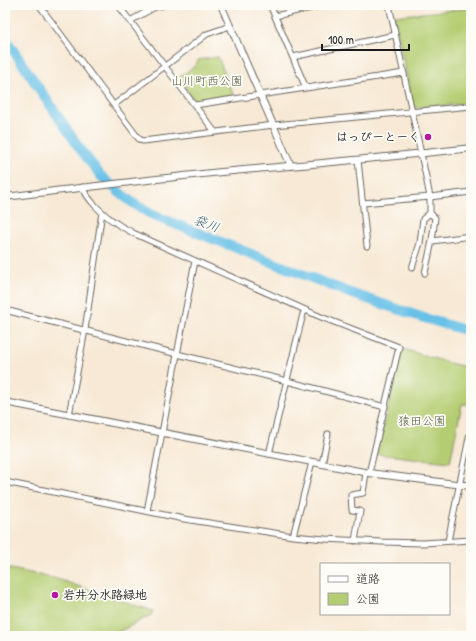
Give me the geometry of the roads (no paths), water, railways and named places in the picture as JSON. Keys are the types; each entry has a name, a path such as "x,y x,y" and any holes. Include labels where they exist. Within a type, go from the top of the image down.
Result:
{"street":[{"path":"38,5 139,139 143,141 274,125 471,106"},
{"path":"118,5 215,132"},
{"path":"130,21 154,7 164,5"},
{"path":"221,5 292,166"},
{"path":"270,5 306,88"},
{"path":"275,16 324,5"},
{"path":"389,5 430,197 430,213 435,218 425,273"},
{"path":"114,105 207,34 230,26"},
{"path":"293,57 395,35"},
{"path":"195,105 404,73"},
{"path":"5,197 86,187 471,148"},
{"path":"358,160 367,246"},
{"path":"86,187 86,194 102,212 115,223 133,233 321,317 399,347 363,493 351,495 352,510 360,511 355,540"},
{"path":"363,203 471,192"},
{"path":"69,415 85,330 102,212"},
{"path":"412,268 420,243 423,219 430,213"},
{"path":"432,241 471,236"},
{"path":"147,511 195,261"},
{"path":"5,310 385,406"},
{"path":"269,454 305,310"},
{"path":"5,402 368,473 471,486"},
{"path":"448,541 471,428"},
{"path":"322,464 328,434"},
{"path":"293,536 312,462"},
{"path":"5,482 184,519 293,536 324,539 423,543 471,540"}],"waterway":[{"name":"袋川","path":"5,38 78,146 101,176 133,203 149,213 165,220 350,293 471,332"}],"place":[{"name":"はっぴーとーく","path":"428,137"},
{"name":"岩井分水路緑地","path":"55,595"}],"park label":[{"name":"山川町西公園","path":"207,81"},
{"name":"猿田公園","path":"422,421"}]}
